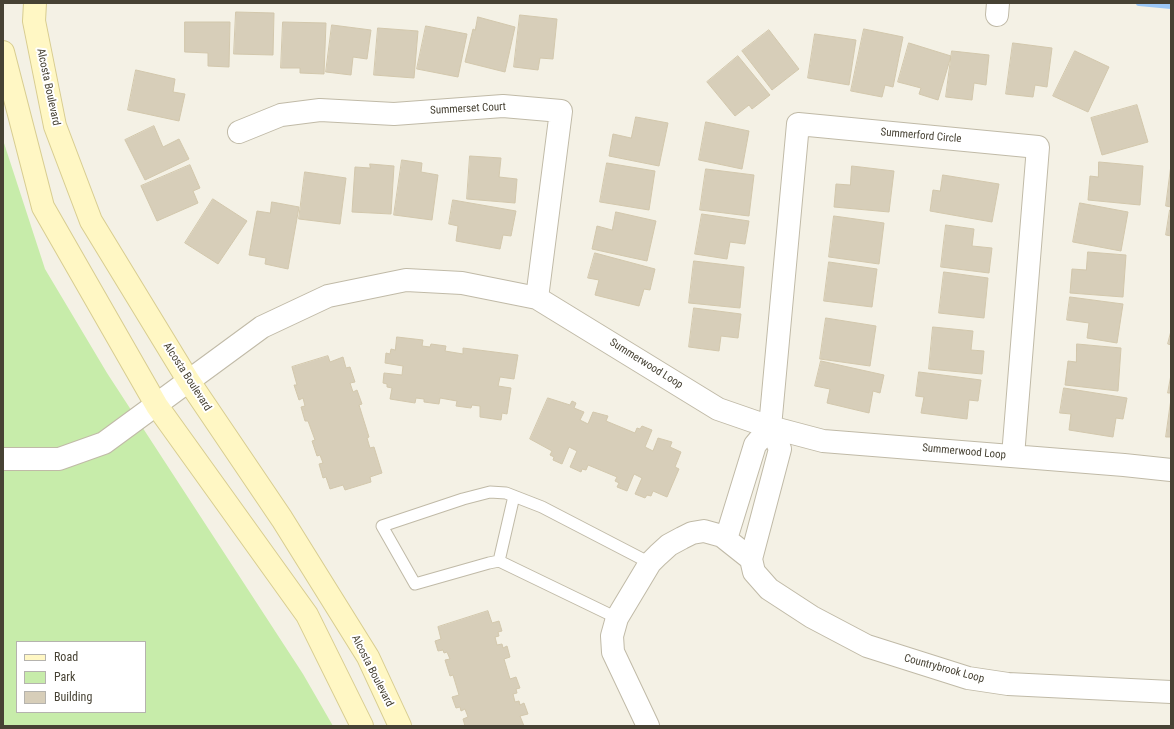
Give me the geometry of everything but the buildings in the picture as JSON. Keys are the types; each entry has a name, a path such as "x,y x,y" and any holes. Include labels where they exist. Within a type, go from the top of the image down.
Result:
{"main road":[{"name":"Alcosta Boulevard","path":"35,3 34,21 55,126 91,221 188,380 282,519 368,657 400,726"},
{"path":"3,52 43,207 157,406 307,615 362,726"}],"street":[{"name":"Summerset Court","path":"239,132 281,115 320,110 394,114 503,106 561,111 537,298"},
{"name":"Summerford Circle","path":"770,427 798,124 1038,147 1013,456"},
{"name":"Summerwood Loop","path":"3,459 59,459 104,444 157,406 188,380 262,327 328,296 406,280 462,282 537,298 718,409 770,427 823,441 1171,470"},
{"path":"726,539 755,445 770,427 780,449 750,559"},
{"name":"Countrybrook Loop","path":"648,726 613,652 612,636 617,618 650,563 669,545 692,533 704,531 714,533 726,539 750,559 754,572 769,588 812,617 867,646 968,678 1008,684 1171,692"}],"lane":[{"path":"617,618 499,561 415,584 382,526 463,499 490,492 514,496 542,508 650,563"},
{"path":"499,561 514,496"}],"green space":[{"path":"3,140 45,269 107,373 303,674 333,726 3,726"}],"waterway":[{"path":"1139,3 1171,6"}]}
